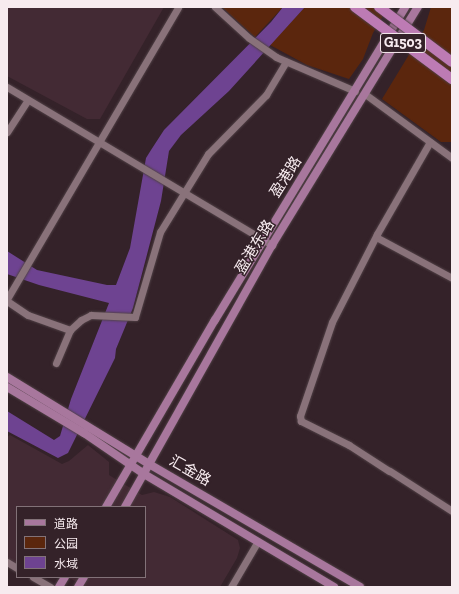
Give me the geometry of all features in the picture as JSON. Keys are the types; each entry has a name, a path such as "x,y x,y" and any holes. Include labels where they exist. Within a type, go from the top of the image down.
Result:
{"highway":[{"name":"G1503","path":"355,7 452,79"},
{"name":"G1503","path":"379,7 452,62"}],"main road":[{"name":"盈港路","path":"131,466 405,7"},
{"name":"盈港东路","path":"126,506 272,245 418,7"},
{"name":"汇金路","path":"7,377 149,464 360,587"},
{"name":"汇金路","path":"7,387 84,434 144,474 334,587"},
{"path":"107,506 131,466"},
{"path":"59,587 64,578"},
{"path":"78,587 83,578"}],"street":[{"path":"70,330 28,315 7,300 178,7"},
{"path":"215,7 249,38 267,51 286,62 355,91"},
{"path":"56,363 70,330 81,320 91,315 136,317 160,232 208,154 266,95 286,62"},
{"path":"7,87 272,245"},
{"path":"365,94 452,158"},
{"path":"7,132 28,100"},
{"path":"430,142 376,237 332,322 300,416 301,422 349,445 452,511"},
{"path":"376,237 452,278"},
{"path":"232,587 258,541"},
{"path":"7,562 16,567"},
{"path":"35,578 50,587"}],"shaded area":[{"path":"7,7 164,7 100,119 87,119 7,76"},
{"path":"10,435 62,464 69,461 88,445 109,462 109,475 142,495 154,492 170,497 238,540 240,548 237,558 220,587 87,587 69,578 146,578 146,506 16,506 16,565 7,559 7,437"}],"green space":[{"path":"222,7 283,7 255,37"},
{"path":"305,7 388,7 373,33 363,59 349,79 307,65 270,45"},
{"path":"431,7 452,7 452,142 441,142 382,99 424,30"}],"water":[{"path":"283,7 305,7 229,91 181,135 169,151 161,201 133,308 116,349 115,358 68,453 58,458 7,431 7,411 54,440 60,436 71,399 109,303 39,285 7,274 7,251 37,270 107,285 116,285 130,248 146,158 164,130 271,22"}]}
